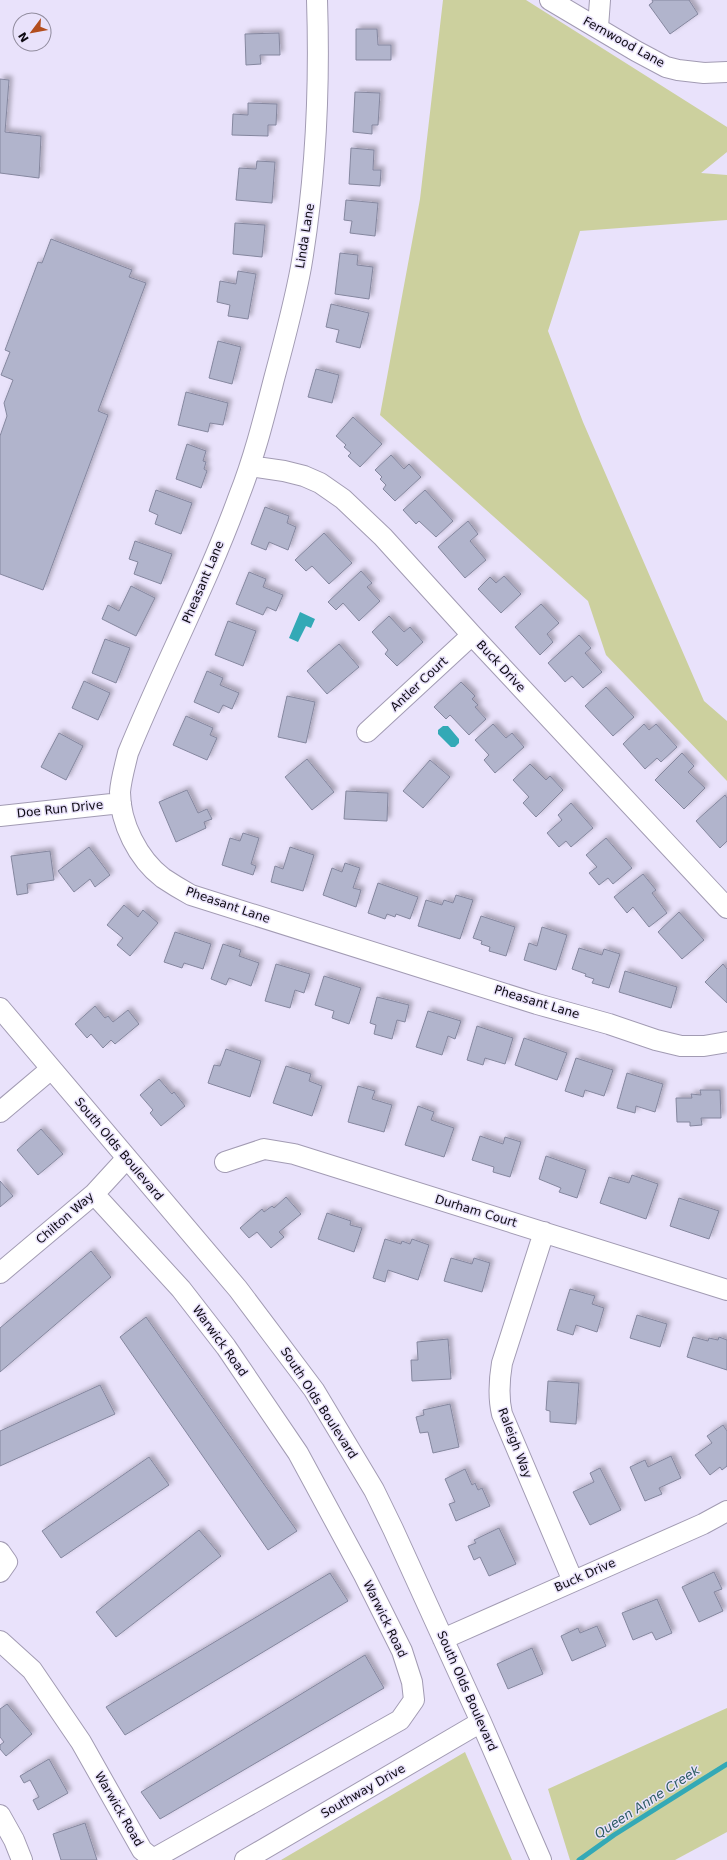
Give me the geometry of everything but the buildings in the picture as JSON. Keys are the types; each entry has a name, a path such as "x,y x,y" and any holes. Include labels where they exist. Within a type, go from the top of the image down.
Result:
{"street":[{"name":"Linda Lane","path":"250,466 287,328 300,269 310,207 318,118 319,67 317,0"},
{"name":"Fernwood Lane","path":"550,0 598,27 636,51 666,66 678,70 704,73 727,72"},
{"path":"598,27 600,0"},
{"name":"Buck Drive","path":"250,466 284,471 304,476 320,483 343,499 383,537 472,635 727,908"},
{"name":"Pheasant Lane","path":"250,466 239,498 128,753 122,777 121,803 125,823 138,851 161,877 191,895 530,1001 609,1024 656,1040 681,1046 704,1046 727,1042"},
{"name":"Antler Court","path":"367,732 472,635"},
{"name":"Doe Run Drive","path":"0,816 121,803"},
{"name":"South Olds Boulevard","path":"0,1008 238,1289 314,1390 374,1490 481,1722 541,1860"},
{"path":"0,1112 51,1069"},
{"name":"Durham Court","path":"225,1162 264,1149 294,1154 727,1290"},
{"name":"Chilton Way","path":"0,1273 94,1194 127,1158"},
{"name":"Warwick Road","path":"0,1641 32,1670 81,1742 142,1850 153,1859 400,1720 414,1700 412,1682 402,1651 364,1575 298,1453 226,1346 181,1289 94,1194"},
{"name":"Raleigh Way","path":"544,1232 502,1363 499,1382 499,1401 502,1414 573,1581"},
{"name":"Buck Drive","path":"443,1639 703,1524 727,1511"},
{"path":"0,1552 6,1562 0,1572"},
{"name":"Southway Drive","path":"245,1860 481,1722"},
{"path":"0,1815 14,1840 22,1860"}],"green space":[{"path":"443,0 526,0 727,127 727,152 701,173 727,175 727,220 580,231 548,331 583,422 704,701 727,721 727,781 606,655 588,601 380,415 420,199"},
{"path":"727,1708 727,1832 675,1860 570,1860 548,1789"},
{"path":"465,1752 512,1860 281,1860"}],"water":[{"path":"300,612 315,619 311,628 306,626 298,642 289,638"},
{"path":"443,726 448,726 459,739 459,743 455,747 451,747 438,734 438,730"}],"waterway":[{"name":"Queen Anne Creek","path":"579,1860 614,1835 727,1764"}]}
